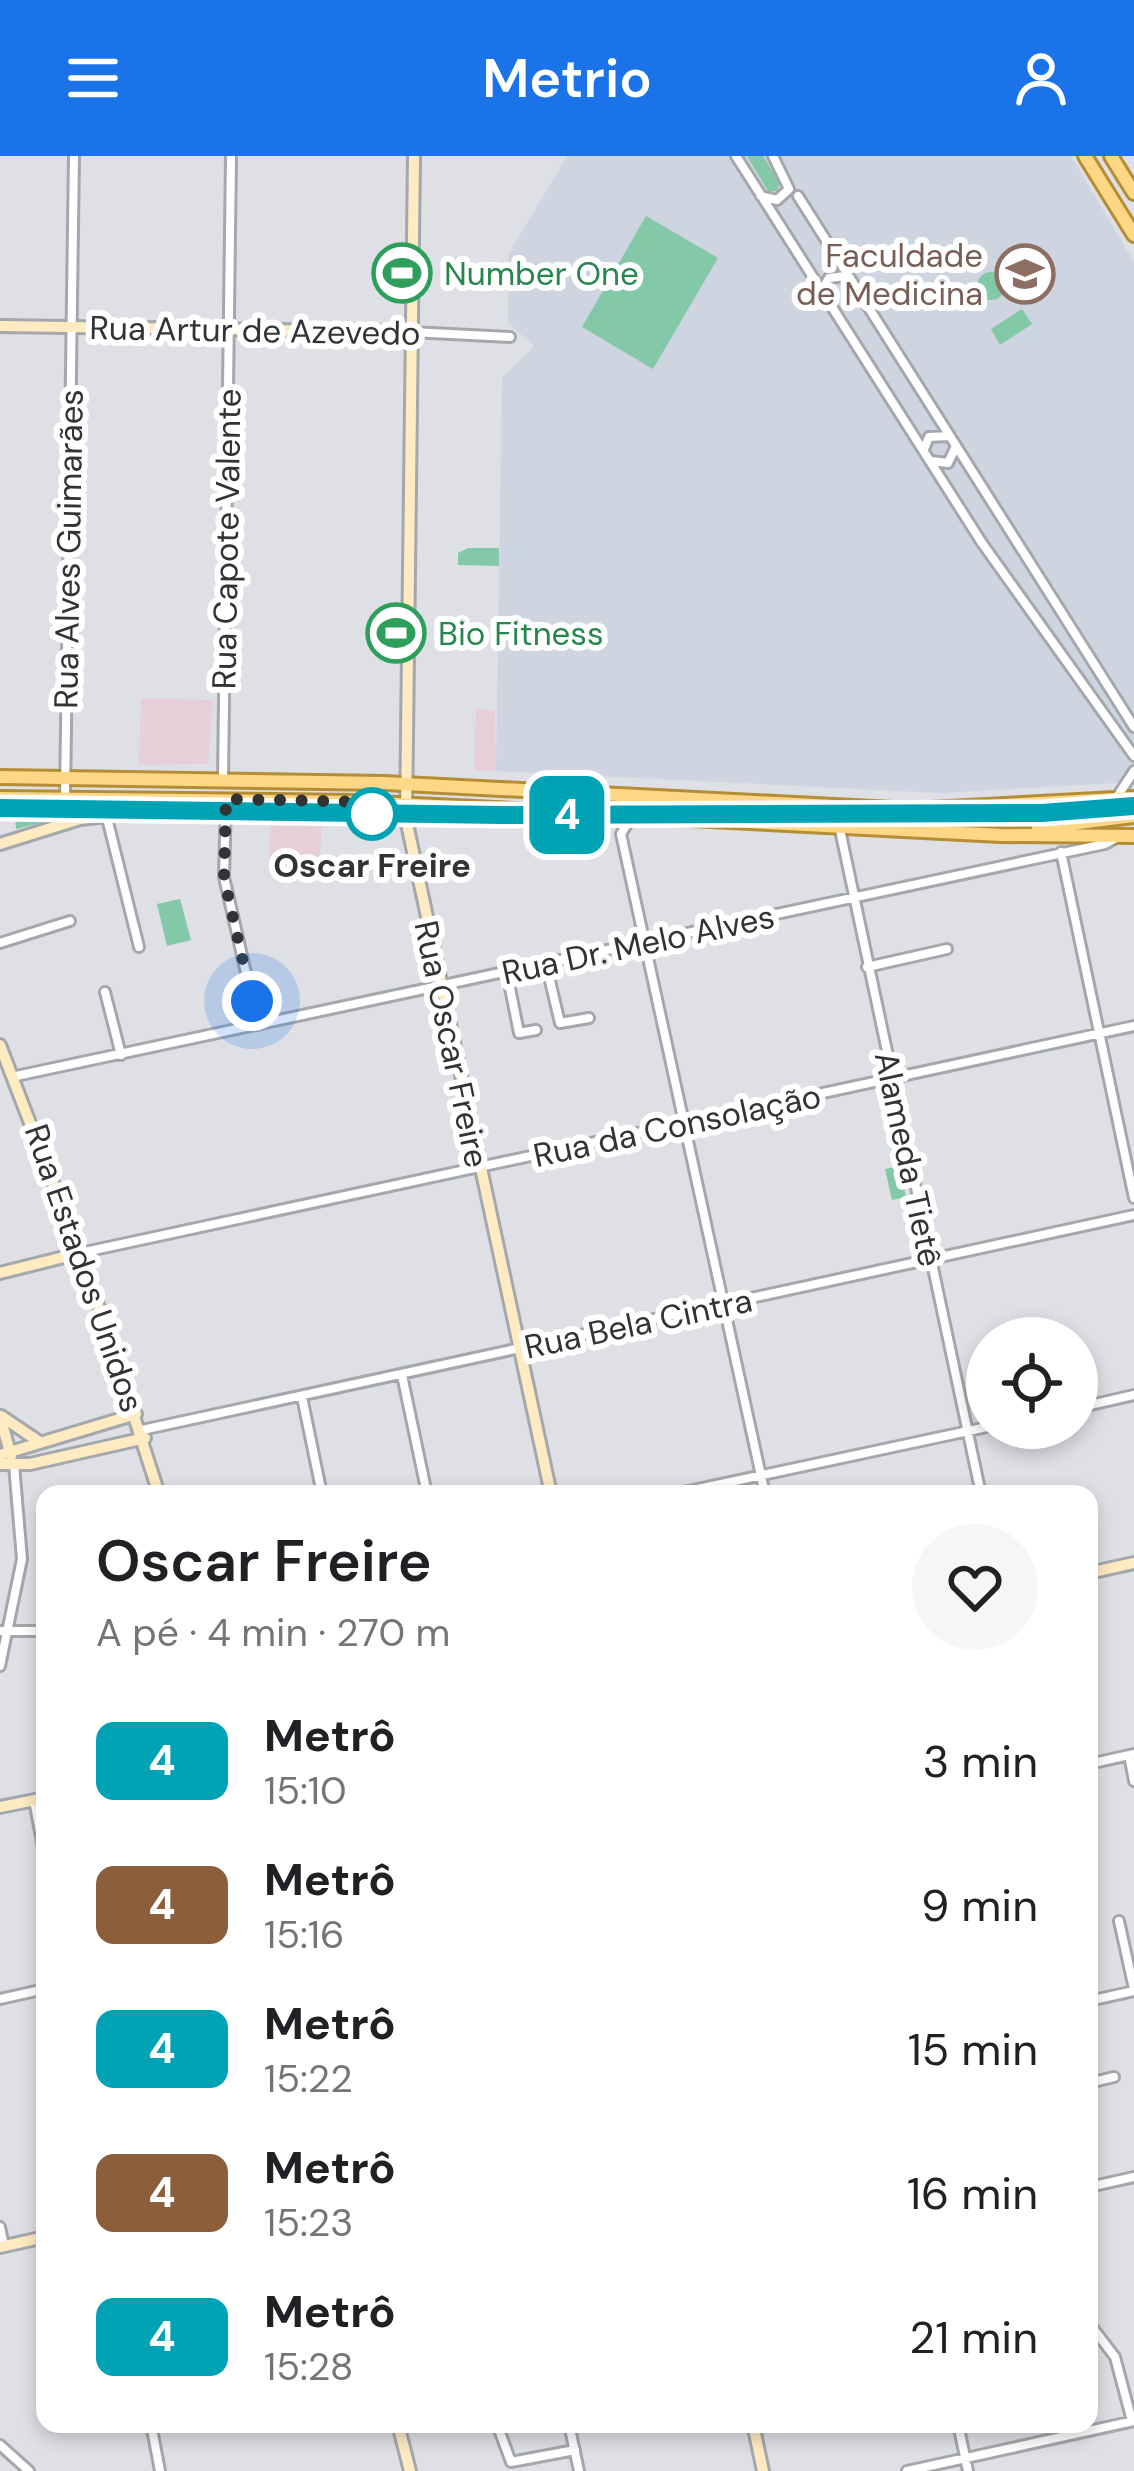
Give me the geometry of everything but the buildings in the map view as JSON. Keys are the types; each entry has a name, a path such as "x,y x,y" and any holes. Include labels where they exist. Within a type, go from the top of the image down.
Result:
{"main road":[{"path":"1085,156 1134,236"},
{"path":"1111,156 1134,193"},
{"path":"0,777 405,784 912,810 1134,798"},
{"path":"0,798 406,804 1001,835 1134,836"},
{"path":"1001,835 1131,817"}],"street":[{"name":"Rua Alves Guimarães","path":"65,799 74,156"},
{"name":"Rua Capote Valente","path":"223,779 231,156"},
{"name":"Rua Oscar Freire","path":"414,156 406,804 440,986 549,1485"},
{"path":"736,156 927,456 1134,756"},
{"path":"760,195 781,199 789,182 773,156"},
{"path":"798,196 1134,727"},
{"path":"822,291 829,278 848,277"},
{"name":"Rua Artur de Azevedo","path":"0,326 510,337"},
{"path":"927,456 929,437 953,441"},
{"path":"927,456 948,463 953,441"},
{"path":"1031,608 1039,597 1053,598"},
{"path":"1106,715 1116,714 1120,706"},
{"path":"1115,801 1134,771"},
{"path":"0,844 106,814 177,808 191,799"},
{"path":"226,799 224,878 258,1025"},
{"path":"106,814 139,947"},
{"path":"633,815 621,834 763,1485"},
{"name":"Alameda Tietê","path":"839,823 966,1426"},
{"name":"Rua Dr. Melo Alves","path":"16,1076 1117,837"},
{"path":"1061,852 1134,1198"},
{"path":"0,943 70,921"},
{"path":"867,967 947,949"},
{"path":"546,964 560,1023 589,1018"},
{"path":"507,973 519,1033 536,1030"},
{"path":"105,992 121,1055"},
{"name":"Rua da Consolação","path":"80,1253 1134,1026"},
{"name":"Rua Estados Unidos","path":"0,1045 16,1076 80,1253 157,1485"},
{"name":"Rua Bela Cintra","path":"143,1434 1134,1215"},
{"path":"0,1273 80,1253"},
{"path":"402,1375 425,1485"},
{"path":"1098,1403 1134,1395"},
{"path":"302,1396 320,1485"},
{"path":"6,1459 38,1441 136,1414"},
{"path":"0,1416 38,1441"},
{"path":"0,1416 22,1559 0,1666"},
{"path":"715,1485 966,1431"},
{"path":"6,1459 143,1434"},
{"name":"Alameda Tietê","path":"971,1449 979,1485"},
{"path":"1098,1571 1134,1563"},
{"path":"5,1631 36,1631"},
{"path":"1098,1762 1131,1755 1134,1781"},
{"path":"0,1807 36,1800"},
{"path":"1098,1999 1134,1990 1119,1921"},
{"path":"0,1999 36,1991"},
{"path":"1098,2081 1114,2077"},
{"path":"1098,2185 1134,2177"},
{"path":"0,2227 2,2247 36,2239"},
{"path":"1098,2335 1115,2357 1133,2421 1098,2429"},
{"path":"153,2433 160,2471"},
{"path":"400,2433 410,2471"},
{"path":"500,2433 511,2462 575,2450"},
{"path":"571,2433 579,2471"},
{"path":"755,2433 763,2471"},
{"path":"960,2433 968,2471"},
{"path":"907,2471 1079,2433"},
{"path":"0,2445 29,2471"}],"shaded area":[{"path":"567,156 1071,156 1134,262 1134,782 939,793 496,771 502,378 534,346 508,323 509,253"},
{"path":"141,698 213,700 208,764 139,765"},
{"path":"476,709 495,710 496,771 474,770"},
{"path":"322,811 320,859 269,860 271,812"}],"green space":[{"path":"747,156 763,156 779,182 778,191 768,191"},
{"path":"646,216 718,258 653,369 582,327"},
{"path":"991,272 1001,276 1005,286 1001,296 991,300 981,296 977,286 981,276"},
{"path":"1022,309 1032,324 1000,345 991,329"},
{"path":"468,548 499,548 499,566 458,565 458,553"},
{"path":"14,801 127,802 16,829"},
{"path":"180,899 191,940 167,946 157,904"},
{"path":"895,1147 906,1197 892,1200 885,1169 894,1167 890,1149"}],"metro line":[{"name":"4","path":"0,808 502,815 1042,813 1134,806"}],"place":[{"name":"Number One","path":"402,273"},
{"name":"Faculdade de Medicina","path":"1025,274"},
{"name":"Bio Fitness","path":"396,633"},
{"name":"Oscar Freire","path":"372,814"}],"route":[{"path":"252,1001 224,878 226,799 374,802 372,814"}]}
